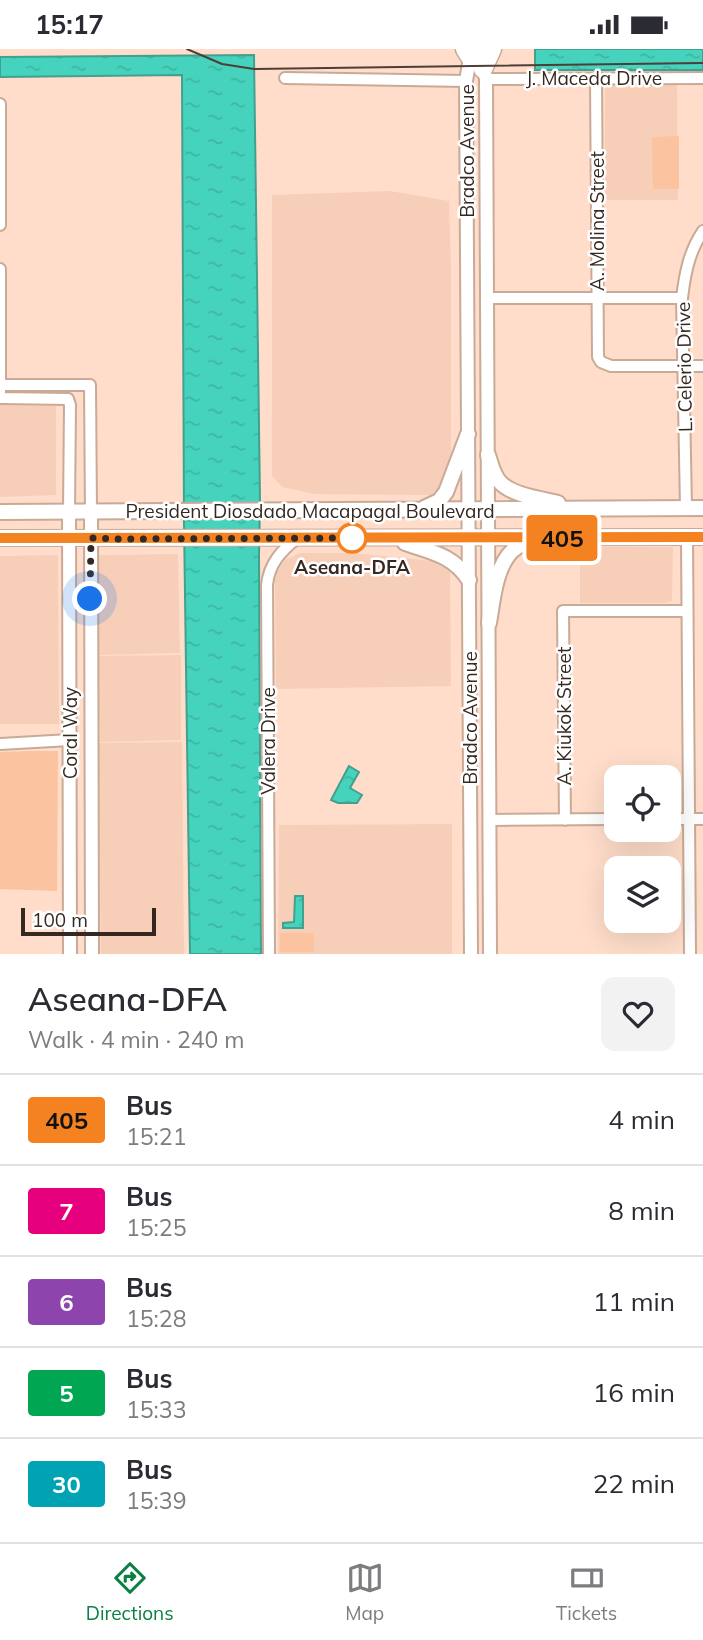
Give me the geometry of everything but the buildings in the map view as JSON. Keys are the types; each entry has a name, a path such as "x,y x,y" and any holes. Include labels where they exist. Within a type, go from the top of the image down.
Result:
{"highway":[{"path":"476,63 492,49"}],"main road":[{"path":"417,510 436,503 446,492 468,434"},
{"path":"488,455 495,475 505,487 576,508"},
{"name":"President Diosdado Macapagal Boulevard","path":"0,512 703,508"},
{"name":"President Diosdado Macapagal Boulevard","path":"0,538 703,537"},
{"path":"390,538 445,557 458,566 469,580"},
{"path":"489,623 496,585 504,563 514,549 533,538"}],"street":[{"name":"J. Maceda Drive","path":"476,63 596,78 703,78"},
{"name":"Bradco Avenue","path":"471,954 466,81 476,63"},
{"name":"Bradco Avenue","path":"476,63 487,298 490,954"},
{"path":"285,78 466,81"},
{"name":"A. Molina Street","path":"596,78 597,353 601,363 611,366 684,366"},
{"path":"0,104 0,225"},
{"name":"L. Celerio Drive","path":"686,508 682,298 689,259 703,231"},
{"path":"0,269 0,398 68,399 69,512"},
{"path":"487,298 682,298"},
{"path":"684,366 703,366"},
{"path":"0,385 90,384 91,512"},
{"path":"468,401 477,426 485,423 487,411"},
{"name":"Coral Way","path":"69,512 70,954"},
{"name":"Coral Way","path":"91,512 92,954"},
{"path":"687,537 690,954"},
{"name":"Valera Drive","path":"269,954 267,585 274,562 297,538"},
{"name":"A. Kiukok Street","path":"565,820 563,611 687,611"},
{"path":"470,723 483,730 489,754"},
{"path":"0,744 69,740"},
{"path":"681,819 703,819"},
{"path":"489,820 604,820"}],"shaded area":[{"path":"677,85 678,200 605,200 605,86"},
{"path":"679,136 679,189 653,189 652,137"},
{"path":"390,191 449,201 451,463 438,492 430,495 314,494 282,487 272,476 272,195"},
{"path":"0,405 56,406 56,495 0,497"},
{"path":"580,547 673,547 672,601 580,603"},
{"path":"300,553 350,553 415,559 431,561 448,569 451,686 276,689 275,580 285,560"},
{"path":"178,554 180,653 99,655 99,555"},
{"path":"58,555 59,724 0,724 0,556"},
{"path":"181,655 181,740 100,742 98,656"},
{"path":"182,742 184,954 101,954 98,743"},
{"path":"58,751 57,891 0,889 0,752"},
{"path":"452,824 452,954 278,954 279,825"},
{"path":"280,933 314,933 314,952 280,952"}],"water":[{"path":"535,49 703,49 703,70 535,70"},
{"path":"254,55 260,502 261,954 190,954 182,75 0,77 0,57"},
{"path":"349,766 359,772 350,788 362,795 357,803 338,803 331,800"},
{"path":"295,896 303,896 303,928 283,928 283,923 294,922"}],"tram line":[{"path":"187,49 222,64 254,69 703,63"}],"bus line":[{"name":"405","path":"0,538 703,537"}],"place":[{"name":"Aseana-DFA","path":"352,538"}],"route":[{"path":"90,599 91,538 352,538"}]}
